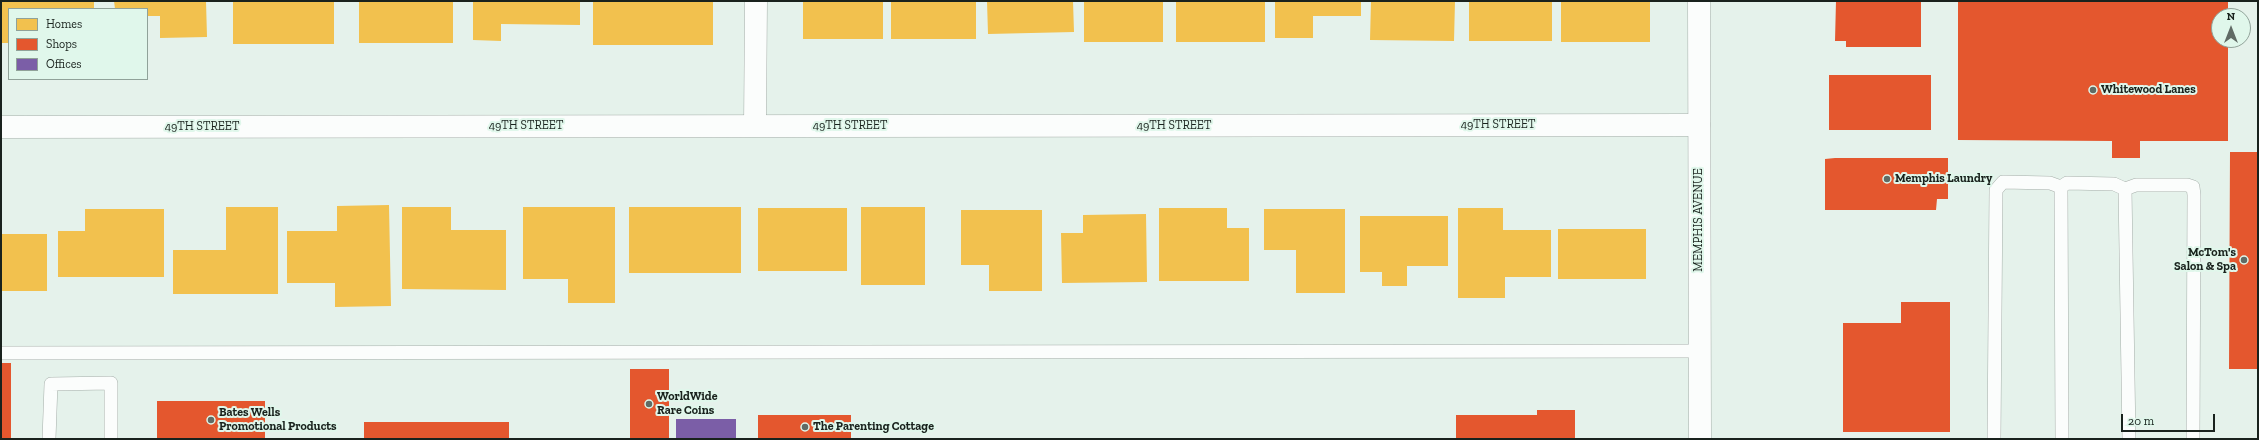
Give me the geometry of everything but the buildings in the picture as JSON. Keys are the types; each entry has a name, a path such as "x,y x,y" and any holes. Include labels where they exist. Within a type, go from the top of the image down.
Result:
{"street":[{"path":"756,1 756,126"},
{"name":"MEMPHIS AVENUE","path":"1699,1 1700,439"},
{"name":"49TH STREET","path":"1,127 1699,125"}],"lane":[{"path":"1994,439 1996,190 2003,182 2050,183 2060,188"},
{"path":"2060,188 2067,183 2114,184 2125,188 2136,185 2188,185 2193,188 2193,439"},
{"path":"2060,188 2062,439"},
{"path":"2125,188 2129,439"},
{"path":"1,353 1699,351"},
{"path":"49,439 51,384 111,383 111,439"}],"place":[{"name":"Whitewood Lanes","path":"2093,90"},
{"name":"Memphis Laundry","path":"1887,179"},
{"name":"McTom's Salon & Spa","path":"2244,260"},
{"name":"WorldWide Rare Coins","path":"649,404"},
{"name":"Bates Wells Promotional Products","path":"211,420"},
{"name":"The Parenting Cottage","path":"805,427"}]}
